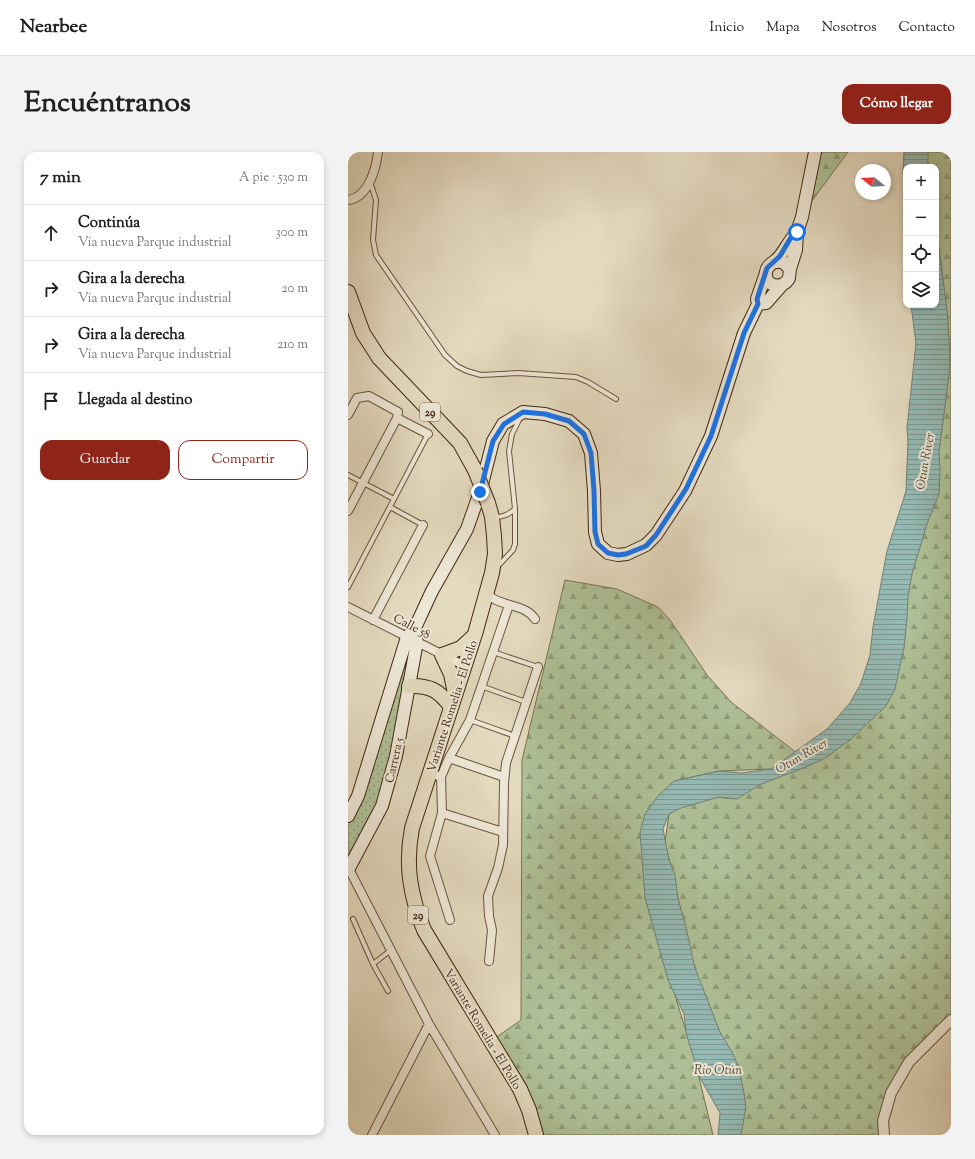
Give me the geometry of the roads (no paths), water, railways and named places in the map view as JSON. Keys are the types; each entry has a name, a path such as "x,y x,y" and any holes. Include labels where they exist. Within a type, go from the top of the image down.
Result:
{"highway":[{"name":"Variante Romelia - El Pollo","path":"348,292 364,334 379,358 460,444 475,470 492,517 495,554 492,573 475,634 453,700 436,775 412,828 409,846 410,879 418,913 428,937 520,1089 529,1110 536,1135"},
{"path":"409,686 429,688 453,700 451,674 442,655 461,648 469,642 475,634"}],"main road":[{"path":"758,304 766,303 790,276 790,269 796,250 797,232 815,152"},
{"path":"412,636 432,590 467,529 480,492 493,441 504,424 523,412 545,414 569,421 584,434 591,453 595,532 598,544 608,553 618,555 626,554 646,546 656,535 686,489 711,436 744,333 758,304 757,299 768,266 780,256 790,239 797,232"},
{"path":"774,262 783,262 790,269"},
{"path":"766,273 766,277 770,283 781,286"},
{"name":"Carrera 5","path":"348,869 382,806 396,756 409,686 412,636"},
{"name":"Carrera 5","path":"348,816 358,796 412,636"}],"street":[{"path":"351,200 364,191 369,181 378,152"},
{"path":"348,415 357,398 369,396 398,412 397,418 348,511"},
{"path":"397,418 428,434"},
{"path":"373,620 423,525"},
{"path":"486,594 500,602 521,608 531,613 535,619"},
{"path":"450,920 430,856 442,813 436,775 449,758 470,720 510,605"},
{"name":"Calle 58","path":"348,607 373,620 412,636 442,655 465,666"},
{"path":"488,960 492,930 489,916 488,896 498,868 503,845 504,777 506,763 538,667"},
{"path":"449,758 504,777"},
{"path":"442,813 503,832"},
{"path":"348,869 429,1024 495,1135"},
{"path":"884,1135 883,1121 891,1093 908,1062 951,1020"},
{"path":"372,1135 429,1024"}],"lane":[{"path":"369,181 376,200 373,240 376,255 445,355 457,366 467,371 482,375 518,373 576,377 588,382 616,399"},
{"path":"492,573 513,550 515,544 515,509 510,440 523,412"},
{"path":"348,587 428,434"},
{"path":"348,475 394,499"},
{"path":"390,507 423,525"},
{"path":"492,517 503,517 509,515 515,509"},
{"path":"493,652 538,667"},
{"path":"482,686 526,702"},
{"path":"470,720 515,736"},
{"path":"353,919 373,964 388,991"},
{"path":"373,964 391,950"}],"water":[{"path":"904,152 928,152 928,164 903,164"},
{"name":"Río Otún","path":"939,247 947,310 950,354 949,375 939,453 939,494 927,524 912,574 908,596 904,648 895,689 886,706 851,739 827,757 806,767 761,784 737,799 719,797 681,808 669,814 663,829 669,860 675,875 678,899 695,968 720,1032 733,1054 739,1068 744,1093 746,1107 741,1135 718,1135 720,1113 700,1078 686,1033 684,1014 668,980 645,898 640,832 645,814 657,797 674,781 719,771 742,773 771,769 827,729 850,703 861,683 870,655 873,627 887,551 906,491 908,441 907,428 916,343 911,308 939,308"}],"water label":[{"name":"Otun River","path":"924,461"},
{"name":"Otun River","path":"801,755"}]}
